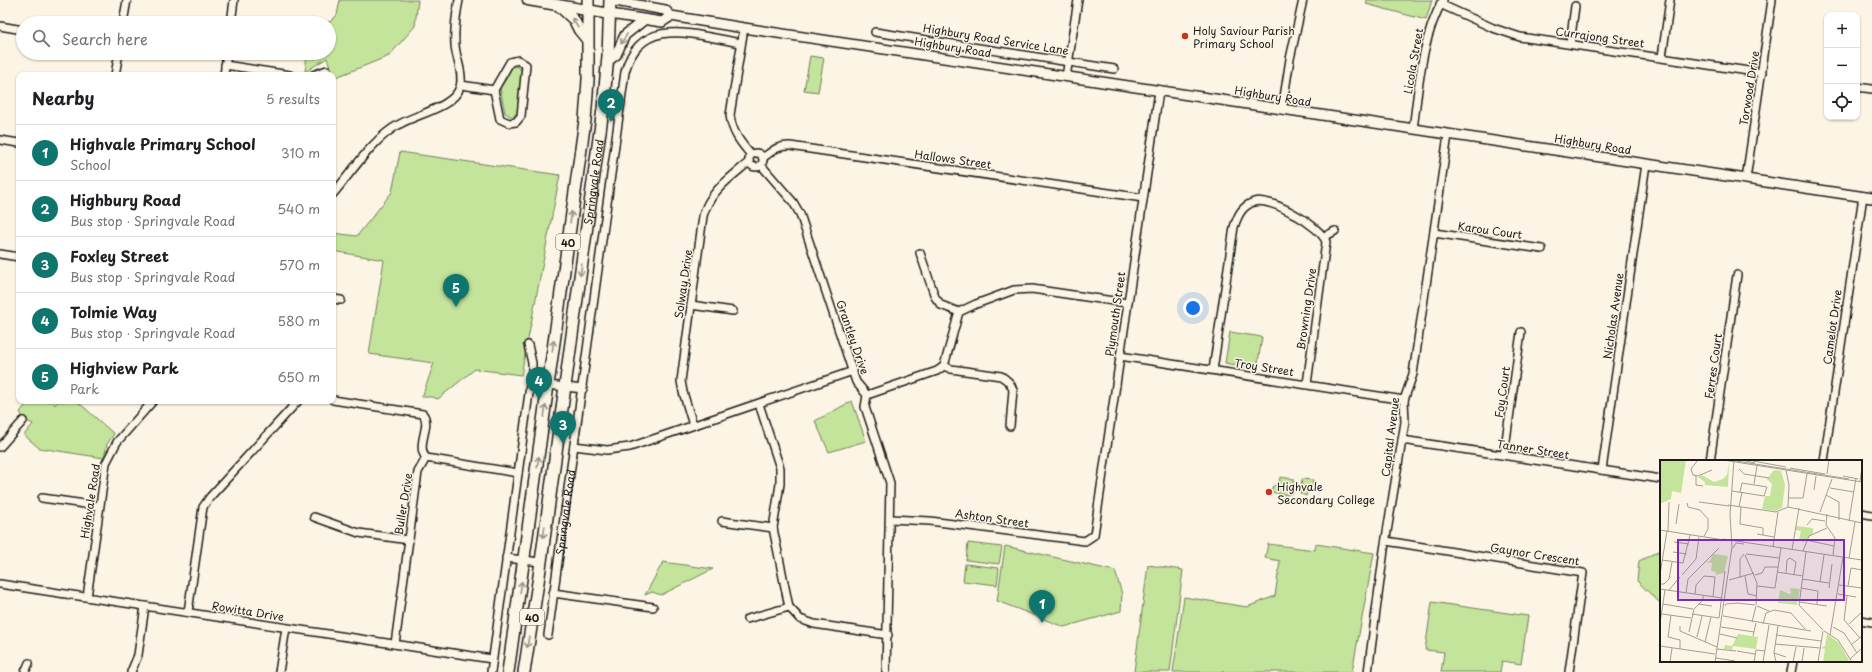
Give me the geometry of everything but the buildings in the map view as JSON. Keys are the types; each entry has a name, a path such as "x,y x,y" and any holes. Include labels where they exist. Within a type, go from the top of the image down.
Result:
{"highway":[{"name":"Springvale Road","path":"524,672 565,386 608,61 610,14 609,0"},
{"name":"Springvale Road","path":"508,672 585,116 588,5"}],"main road":[{"name":"Highbury Road","path":"528,0 559,6 588,5 610,14 644,20 662,22 671,16"},
{"name":"Highbury Road","path":"609,0 638,3 665,10 671,16 744,28 1867,197"},
{"path":"559,6 574,20 579,30 588,41"},
{"path":"608,61 616,56 625,35 644,20"}],"street":[{"path":"124,16 127,0"},
{"path":"232,16 234,0"},
{"path":"336,190 378,140 389,131 406,121 449,101 456,95 462,79 455,36 459,0"},
{"path":"1066,77 1078,0"},
{"path":"1282,110 1290,59 1303,0"},
{"path":"1662,58 1670,0"},
{"name":"Torwood Drive","path":"1746,179 1772,0"},
{"name":"Currajong Street","path":"1442,2 1493,28 1520,37 1762,73"},
{"name":"Licola Street","path":"1414,129 1427,38 1442,2"},
{"path":"1570,44 1576,6"},
{"path":"0,26 16,29"},
{"path":"744,28 730,115 732,128 738,139 751,155"},
{"name":"Springvale Road","path":"548,635 625,72 630,56 645,40 654,35 671,32 741,43"},
{"name":"Highbury Road Service Lane","path":"875,32 1114,69"},
{"path":"116,72 118,60"},
{"path":"224,72 225,60"},
{"path":"518,60 526,65 521,116 516,122 509,123 500,119 494,90 510,62 518,60"},
{"path":"225,66 268,72"},
{"path":"321,72 327,70"},
{"path":"461,85 494,90"},
{"path":"1860,87 1872,89"},
{"name":"Plymouth Street","path":"1090,539 1095,531 1159,91"},
{"name":"Capital Avenue","path":"1368,672 1406,411 1404,400 1413,374 1448,135"},
{"path":"0,140 16,143"},
{"name":"Hallows Street","path":"762,162 775,148 790,146 1143,198"},
{"path":"751,155 759,155 762,162 753,165 749,162 748,158 751,155"},
{"name":"Solway Drive","path":"693,425 681,381 705,210 709,200 717,189 749,162"},
{"name":"Grantley Drive","path":"762,162 793,202 800,214 856,382 867,395"},
{"name":"Nicholas Avenue","path":"1602,470 1646,164"},
{"name":"Camelot Drive","path":"1824,460 1867,197"},
{"path":"1213,370 1234,227 1242,209 1256,201 1267,201 1316,228 1324,237 1335,232"},
{"name":"Karou Court","path":"1434,233 1542,249"},
{"name":"Browning Drive","path":"1307,384 1326,249 1324,237"},
{"path":"920,253 935,297 941,305 959,312 1014,290 1032,289 1127,303"},
{"path":"0,254 16,257"},
{"name":"Ferres Court","path":"1710,460 1737,275"},
{"path":"336,299 341,300"},
{"path":"691,305 733,311"},
{"path":"886,672 888,635 890,483 865,407 867,395 937,371 944,366 959,312"},
{"name":"Foy Court","path":"1504,455 1522,332"},
{"path":"491,672 532,371 532,363 528,345"},
{"name":"Troy Street","path":"1120,356 1404,400"},
{"path":"944,366 951,369 1001,376 1006,379 1012,385 1013,390 1010,426"},
{"path":"574,446 607,450 621,448 759,404 853,371"},
{"path":"548,384 582,389"},
{"path":"336,400 423,414 426,420 422,448 426,458 518,473"},
{"name":"Highvale Road","path":"87,597 106,463 112,449 150,404"},
{"path":"188,612 203,507 210,497 295,404"},
{"path":"759,404 780,468 780,484 773,528 789,607 800,619 814,624 888,635"},
{"path":"0,447 23,421"},
{"name":"Tanner Street","path":"1402,440 1660,479"},
{"name":"Buller Drive","path":"394,644 418,472 426,458"},
{"path":"42,498 99,506"},
{"path":"1862,513 1872,515"},
{"path":"314,517 359,533 409,540"},
{"name":"Ashton Street","path":"890,519 930,521 1078,540 1090,539"},
{"path":"722,521 773,528"},
{"name":"Gaynor Crescent","path":"1386,541 1583,573 1569,672"},
{"name":"Springvale Road","path":"506,558 540,562"},
{"name":"Rowitta Drive","path":"0,584 492,659"},
{"path":"553,593 653,607"},
{"path":"131,672 138,655 145,606"},
{"path":"747,620 789,607"},
{"path":"1862,620 1872,622"},
{"path":"279,672 286,628"},
{"path":"1791,672 1793,662"},
{"path":"25,672 29,663"}],"green space":[{"path":"340,0 418,0 415,26 389,56 336,77 336,72 332,72 328,60 336,60 337,15"},
{"path":"1367,0 1432,0 1426,20 1366,4"},
{"path":"810,56 824,58 818,92 804,90"},
{"path":"306,60 324,60 305,72"},
{"path":"517,66 523,71 517,113 512,117 505,113 500,88 506,79 510,68"},
{"path":"400,152 560,175 521,375 475,369 438,399 432,397 422,397 434,363 369,354 384,260 336,252 336,233 357,236 392,192"},
{"path":"1230,332 1262,337 1257,369 1225,363"},
{"path":"852,401 866,441 829,452 815,421"},
{"path":"27,404 80,404 114,434 107,444 104,458 39,448 24,435 33,424 25,420 20,412"},
{"path":"1280,477 1294,479 1294,492 1287,495 1271,492 1272,487 1279,483"},
{"path":"1302,479 1313,480 1312,488 1310,487 1306,496 1300,493"},
{"path":"968,543 1002,547 999,564 966,560"},
{"path":"1268,544 1315,550 1316,544 1374,553 1352,672 1173,672 1184,597 1247,607 1275,596 1280,561 1265,558"},
{"path":"1005,546 1115,571 1122,594 1121,611 1064,627 997,601"},
{"path":"1660,550 1660,603 1637,581 1639,561"},
{"path":"663,562 713,569 661,595 652,592 645,595"},
{"path":"965,564 999,568 997,585 963,581"},
{"path":"1148,565 1183,570 1170,672 1134,672"},
{"path":"1432,602 1528,616 1521,664 1502,661 1500,672 1441,672 1444,652 1425,650"}],"place":[{"name":"Holy Saviour Parish Primary School","path":"1185,36"},
{"name":"Highbury Road","path":"611,122"},
{"name":"Highview Park","path":"456,307"},
{"name":"Tolmie Way","path":"539,400"},
{"name":"Foxley Street","path":"563,444"},
{"name":"Highvale Secondary College","path":"1269,492"},
{"name":"Highvale Primary School","path":"1042,623"}]}
